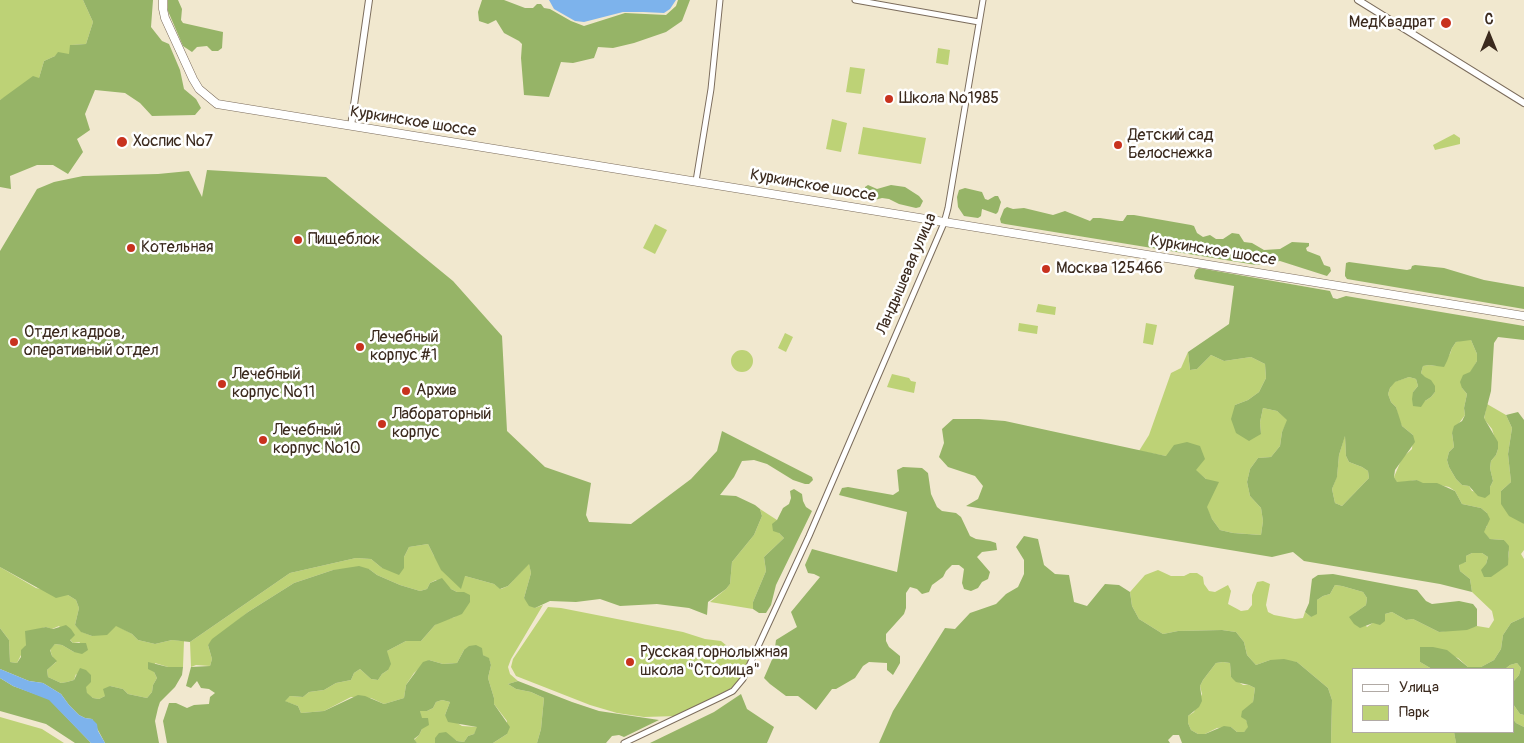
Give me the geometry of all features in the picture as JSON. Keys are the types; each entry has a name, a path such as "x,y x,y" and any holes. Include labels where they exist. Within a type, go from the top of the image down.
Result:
{"main road":[{"name":"Куркинское шоссе","path":"163,0 165,18 199,90 217,104 1524,316"}],"street":[{"path":"351,126 369,0"},
{"path":"696,181 712,89 720,0"},
{"path":"855,0 980,22"},
{"name":"Ландышевая улица","path":"624,743 721,697 739,685 829,489 944,223 983,0"},
{"path":"1358,0 1524,103"}],"green space":[{"path":"0,0 83,0 93,22 86,44 71,45 70,54 55,56 44,61 39,78 0,100"},
{"path":"83,0 153,0 151,27 162,41 169,44 180,70 184,89 196,99 201,108 195,115 152,116 140,103 125,93 95,90 85,114 90,130 77,139 83,152 68,174 53,165 37,165 10,176 11,189 0,187 0,100 33,76 39,78 44,61 55,56 58,52 69,54 70,45 86,44 93,22"},
{"path":"168,0 178,0 182,9 181,20 183,23 223,32 222,48 218,51 212,51 207,46 197,47 192,52 183,46 168,11"},
{"path":"482,0 504,0 525,8 533,8 537,4 541,4 544,8 550,9 584,26 625,13 666,15 676,6 678,0 690,0 682,21 666,32 613,48 598,47 594,58 573,63 561,62 549,97 524,95 521,58 522,44 504,33 496,20 488,24 479,21 478,12"},
{"path":"938,48 950,50 948,65 936,63"},
{"path":"850,67 865,69 861,94 846,92"},
{"path":"832,119 847,123 841,152 826,149"},
{"path":"863,127 926,138 921,164 858,154"},
{"path":"1454,134 1460,138 1460,144 1435,150 1433,145"},
{"path":"207,170 326,177 453,281 502,336 507,431 545,467 591,483 586,515 589,522 631,524 691,479 717,451 722,431 812,477 813,480 809,484 805,484 793,480 767,464 754,460 742,461 734,477 720,495 736,496 755,505 760,509 762,516 754,535 732,562 730,584 708,602 707,615 689,608 657,604 620,606 600,599 576,602 550,601 535,608 529,606 524,598 531,573 529,564 508,586 500,589 494,584 465,576 461,589 441,570 428,544 409,547 404,557 404,568 399,575 382,568 371,559 356,558 290,573 190,642 172,640 155,644 138,640 132,634 116,626 107,635 92,636 81,632 75,625 79,608 76,600 68,595 56,598 0,567 0,251 37,189 54,182 83,176 158,174 189,171 202,197"},
{"path":"868,185 877,189 891,185 905,187 923,201 920,207 916,208 899,204 889,199 875,200 865,191 865,187"},
{"path":"965,188 982,192 985,199 988,200 998,196 1001,202 998,212 996,214 982,209 981,216 978,218 964,216 958,207 957,197 959,190"},
{"path":"1007,207 1013,209 1024,208 1053,215 1065,211 1090,221 1093,218 1100,218 1123,221 1127,215 1134,215 1191,225 1203,237 1210,235 1216,239 1223,239 1232,233 1239,234 1244,242 1252,243 1264,250 1280,249 1292,242 1309,243 1309,246 1306,248 1307,251 1320,256 1324,265 1330,267 1331,271 1327,276 1280,261 1256,265 1001,223 1000,219 1004,209"},
{"path":"655,224 667,230 655,254 643,248"},
{"path":"1346,263 1407,270 1415,265 1444,268 1484,280 1524,287 1524,309 1347,279 1345,276"},
{"path":"1199,268 1330,291 1333,298 1337,299 1346,296 1524,326 1524,340 1498,337 1494,343 1491,391 1484,418 1498,442 1498,449 1491,461 1490,468 1493,481 1490,487 1490,494 1485,498 1478,496 1469,486 1462,485 1456,479 1447,460 1449,452 1454,447 1452,433 1454,426 1462,421 1465,415 1464,408 1467,394 1460,382 1463,375 1470,372 1477,361 1477,354 1471,340 1456,342 1444,367 1423,366 1421,373 1431,380 1435,386 1435,392 1421,407 1413,406 1413,392 1418,386 1416,379 1409,377 1395,382 1388,394 1391,402 1396,407 1402,426 1413,435 1415,442 1395,470 1394,477 1397,482 1417,480 1423,483 1437,483 1455,491 1462,504 1481,508 1490,519 1484,532 1490,539 1504,540 1509,546 1508,565 1491,577 1484,577 1481,570 1486,564 1488,557 1482,553 1472,553 1466,556 1466,562 1459,565 1460,571 1470,579 1472,592 1440,584 1304,561 1293,552 1272,557 966,506 978,499 983,486 975,476 948,467 939,457 944,443 942,429 953,419 1005,421 1166,456 1174,445 1187,442 1200,446 1205,459 1196,470 1206,479 1219,482 1207,507 1212,519 1220,530 1261,535 1263,521 1261,508 1250,496 1247,482 1250,469 1258,458 1271,457 1280,446 1282,432 1287,420 1277,411 1263,408 1260,422 1261,434 1249,441 1236,433 1231,419 1235,405 1248,400 1259,392 1266,378 1265,364 1251,357 1224,361 1211,355 1197,369 1190,370 1188,352 1229,324 1234,286 1195,279 1196,270","holes":["1345,436 1346,456 1349,462 1368,471 1369,478 1342,506 1335,503 1332,489 1337,477 1339,455"]},
{"path":"1038,304 1056,307 1055,315 1036,312"},
{"path":"1019,323 1038,326 1037,334 1018,331"},
{"path":"1146,323 1157,325 1153,345 1143,343"},
{"path":"785,333 793,337 786,352 778,348"},
{"path":"1471,340 1477,354 1477,361 1462,388 1467,394 1464,408 1465,415 1452,433 1454,447 1449,452 1447,460 1456,479 1462,485 1469,486 1472,491 1490,494 1490,487 1493,481 1490,468 1491,461 1498,449 1492,429 1484,419 1487,404 1506,415 1512,428 1508,454 1511,482 1501,491 1524,524 1524,550 1521,554 1524,559 1524,617 1511,623 1503,635 1501,649 1494,660 1481,667 1468,667 1458,658 1420,647 1420,662 1430,668 1352,668 1352,733 1454,733 1456,743 1331,743 1332,700 1328,688 1297,662 1270,660 1256,665 1247,655 1244,642 1236,632 1222,630 1178,631 1163,634 1139,619 1132,606 1130,592 1145,575 1158,570 1171,576 1197,573 1203,577 1204,584 1209,591 1215,592 1228,585 1231,591 1228,604 1241,611 1248,610 1252,605 1252,595 1257,582 1263,581 1270,584 1266,605 1268,612 1295,619 1303,618 1305,612 1311,617 1317,600 1330,594 1335,585 1363,592 1367,598 1366,605 1355,613 1367,627 1385,614 1392,612 1406,620 1413,619 1439,632 1477,626 1489,628 1494,620 1492,611 1472,592 1470,579 1460,571 1459,564 1466,562 1466,556 1472,553 1482,553 1488,557 1486,564 1508,559 1509,552 1504,540 1490,539 1483,532 1487,526 1487,513 1481,508 1462,504 1455,491 1449,487 1430,483 1423,484 1417,480 1397,483 1394,477 1402,458 1412,449 1413,435 1402,426 1399,420 1396,407 1391,402 1388,394 1390,388 1394,382 1409,377 1416,379 1418,386 1413,392 1425,401 1431,397 1435,392 1421,373 1423,366 1437,366 1450,354 1456,342"},
{"path":"742,350 750,353 753,361 750,369 742,372 734,369 731,361 734,353"},
{"path":"1188,352 1190,370 1197,369 1211,355 1224,361 1251,357 1265,364 1266,378 1259,392 1248,400 1235,405 1261,434 1260,422 1263,408 1277,411 1288,420 1282,432 1280,446 1271,457 1258,458 1250,469 1247,482 1250,496 1261,508 1263,521 1261,535 1220,530 1206,507 1206,479 1195,470 1166,456 1139,451 1149,435 1171,373 1181,368"},
{"path":"892,374 909,378 911,381 916,382 914,393 887,387"},
{"path":"1518,412 1524,420 1524,524 1509,516 1501,504 1501,491 1511,482 1508,454 1512,428 1506,415"},
{"path":"1345,435 1346,456 1349,462 1368,471 1369,478 1342,506 1335,503 1332,489 1337,476 1339,455"},
{"path":"903,467 922,468 928,473 931,494 937,507 942,511 956,513 961,517 970,536 996,543 997,550 982,552 977,557 990,572 988,579 982,582 978,588 971,591 964,589 962,583 964,569 959,565 952,565 943,577 932,585 929,592 922,594 917,589 910,587 906,593 904,614 886,634 886,641 889,647 900,656 900,663 893,675 887,670 887,663 869,662 863,666 855,678 836,689 832,689 816,710 798,696 786,696 764,678 774,655 776,640 797,627 791,612 820,577 808,573 805,565 812,549 897,572 907,512 839,495 842,488 848,487 893,495 899,491 897,470"},
{"path":"794,489 802,494 806,507 812,511 776,585 771,605 766,613 759,613 753,609 753,602 766,571 764,557 784,538 779,533 773,531 772,524 777,520 783,508 789,504 791,498 790,491"},
{"path":"760,509 777,520 779,533 784,538 764,557 766,571 753,602 753,609 710,602 730,584 732,562 754,535 762,516"},
{"path":"1024,536 1038,539 1044,565 1055,574 1069,575 1074,602 1087,606 1105,584 1119,585 1130,592 1132,606 1139,619 1163,634 1178,631 1222,630 1236,632 1244,642 1247,655 1256,665 1270,660 1284,659 1297,662 1328,688 1332,700 1331,743 1182,743 1179,735 1173,735 1168,740 1170,743 879,743 893,711 945,628 955,629 970,613 996,604 1006,594 1018,587 1024,574 1024,560 1016,547","holes":["1216,663 1230,663 1231,677 1236,682 1255,688 1253,702 1242,711 1241,717 1246,720 1248,727 1244,732 1237,732 1231,727 1224,726 1205,734 1198,734 1191,730 1188,716 1199,707 1202,701 1200,686"]},
{"path":"428,544 434,556 465,576 494,584 501,589 508,586 529,563 531,573 524,598 535,608 543,605 508,667 510,674 518,681 508,684 516,689 531,692 544,698 541,729 537,743 493,743 507,734 507,721 494,704 488,678 491,665 489,659 483,655 464,650 457,663 443,664 429,660 414,673 406,685 404,698 384,704 371,698 351,697 324,711 301,713 298,706 284,701 290,696 303,697 309,692 324,690 336,683 351,680 354,673 360,669 371,679 378,680 388,670 387,651 406,641 421,641 435,625 455,617 464,592 457,592 436,580 430,583 427,589 420,591 400,585 377,575 369,569 333,570 294,583 248,612 208,645 212,659 210,666 196,665 191,667 190,642 290,573 356,558 371,559 382,568 404,568 404,557 409,547"},
{"path":"359,566 400,585 420,591 427,589 430,583 442,578 451,589 470,595 470,602 462,614 435,625 421,641 406,641 387,651 391,664 378,680 371,679 360,669 354,673 351,680 336,683 324,690 309,692 303,697 290,696 285,701 298,706 301,713 324,711 358,695 384,704 404,698 406,685 423,662 429,660 443,664 457,663 464,650 469,646 476,645 482,648 483,655 489,658 491,665 488,678 494,704 510,727 507,734 493,743 435,743 435,738 439,733 446,732 457,741 464,742 468,736 474,734 477,727 448,722 445,715 450,702 442,700 436,702 433,708 427,711 420,711 422,718 428,718 429,725 422,729 414,739 417,743 167,743 163,721 169,703 176,703 187,708 194,705 209,704 210,697 215,693 209,689 201,688 197,681 191,688 186,686 191,667 210,666 212,659 208,645 212,639 248,612 294,583 333,570"},
{"path":"0,567 36,588 68,595 76,600 79,608 75,625 82,632 92,636 116,625 132,634 138,640 155,644 172,640 184,641 183,667 168,667 155,663 154,672 157,678 152,692 147,698 128,694 123,689 110,686 105,696 99,699 93,698 87,694 85,687 76,674 74,680 61,683 48,677 47,670 56,662 50,649 55,644 62,645 74,652 80,642 73,643 59,626 52,629 46,627 39,629 26,645 17,663 10,662 9,640 0,628"},
{"path":"1333,574 1417,590 1426,601 1432,604 1459,601 1473,604 1477,609 1477,626 1467,630 1439,632 1413,619 1406,620 1392,612 1385,614 1385,621 1380,625 1373,623 1360,628 1349,617 1366,605 1367,598 1363,592 1335,585 1330,594 1317,600 1317,614 1311,617 1305,612 1309,603 1312,579 1318,575"},
{"name":"Русская горнолыжная школа \"Столица\"","path":"548,607 561,608 721,641 732,650 750,659 737,683 730,689 677,716 644,717 617,713 590,705 516,676 511,667 513,659"},
{"path":"1524,617 1524,715 1520,714 1514,705 1514,681 1519,675 1521,668 1517,663 1506,668 1430,668 1420,662 1420,647 1433,647 1447,650 1468,667 1481,667 1494,660 1501,649 1503,635 1511,623"},
{"path":"66,625 75,635 70,640 73,643 86,643 88,650 82,654 55,644 50,650 52,656 57,661 47,670 48,677 61,683 67,682 74,680 80,668 86,670 91,675 91,682 86,687 87,693 93,698 99,699 105,696 103,689 110,686 123,689 128,694 147,698 152,692 157,678 154,672 148,669 148,662 168,667 183,667 182,675 175,687 160,702 158,708 155,721 159,743 105,743 92,719 79,715 61,694 43,683 29,681 0,669 0,628 9,640 10,662 17,663 21,657 21,650 26,645 25,631 46,627 53,629"},
{"path":"1216,663 1230,663 1231,677 1243,685 1255,688 1253,702 1246,720 1249,727 1244,732 1237,732 1231,727 1217,728 1205,734 1198,734 1191,730 1188,716 1194,712 1202,694 1200,686 1203,680"},
{"path":"1517,663 1521,668 1519,675 1514,681 1514,668 1506,668"},
{"path":"0,678 13,686 49,699 91,743 75,743 46,724 0,711"},
{"path":"518,681 599,711 659,720 624,737 619,735 612,736 606,743 537,743 541,729 544,698 531,692 516,689 508,684"},
{"path":"741,694 747,709 774,727 767,743 650,743 714,712"},
{"path":"442,700 450,702 445,715 462,726 478,727 474,734 468,736 464,742 457,741 451,737 435,738 435,743 417,743 414,740 422,729 420,711 427,711 433,708 436,702"},
{"path":"1514,705 1520,714 1524,715 1524,727 1514,720"},
{"path":"0,717 42,729 64,743 0,743"},
{"path":"1514,720 1524,727 1524,743 1456,743 1454,733 1514,733"}],"water":[{"path":"549,0 676,0 670,9 664,13 623,12 584,22 575,21 554,9"},
{"path":"0,669 29,681 43,683 61,694 79,715 92,719 97,724 98,731 105,743 91,743 49,700 13,686 0,678"}],"place":[{"name":"МедКвадрат","path":"1446,23"},
{"name":"Школа №1985","path":"889,99"},
{"name":"Хоспис №7","path":"122,142"},
{"name":"Детский сад Белоснежка","path":"1118,145"},
{"name":"Пищеблок","path":"298,240"},
{"name":"Котельная","path":"131,248"},
{"name":"Москва 125466","path":"1046,269"},
{"name":"Отдел кадров, оперативный отдел","path":"14,342"},
{"name":"Лечебный корпус #1","path":"360,347"},
{"name":"Лечебный корпус №11","path":"222,384"},
{"name":"Архив","path":"406,391"},
{"name":"Лабораторный корпус","path":"382,424"},
{"name":"Лечебный корпус №10","path":"263,440"},
{"name":"Русская горнолыжная школа \"Столица\"","path":"630,662"}]}
